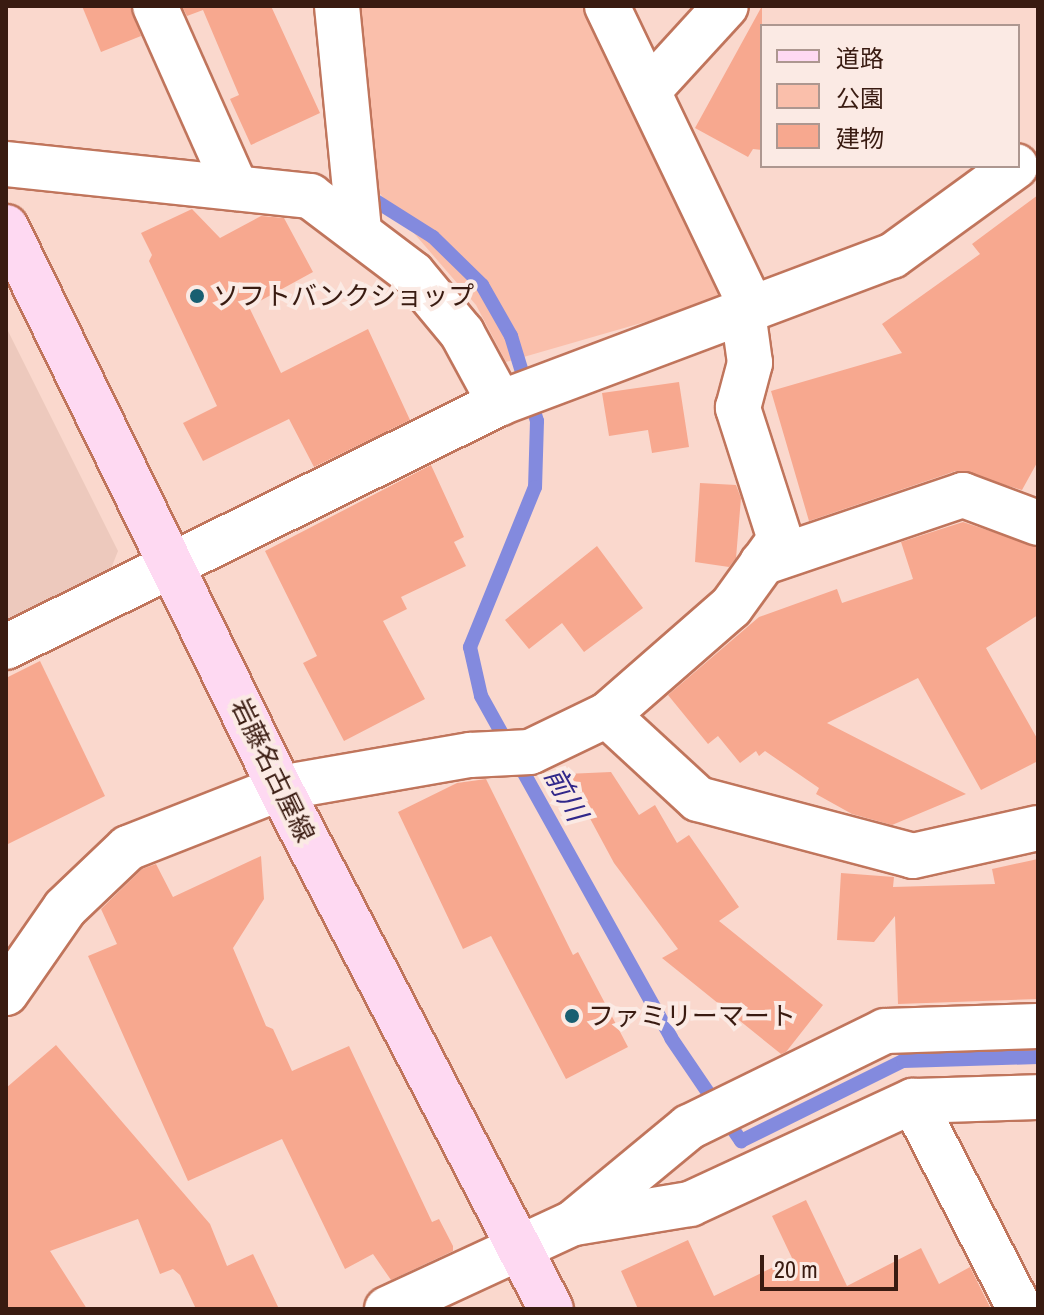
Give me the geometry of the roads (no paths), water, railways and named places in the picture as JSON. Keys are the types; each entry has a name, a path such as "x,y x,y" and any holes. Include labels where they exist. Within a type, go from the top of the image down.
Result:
{"main road":[{"name":"岩藤名古屋線","path":"6,227 175,565 280,788 551,1309"}],"street":[{"path":"155,6 236,188"},
{"path":"337,6 359,229"},
{"path":"6,993 65,908 128,848 280,788 470,755 530,752 607,715 731,607 780,539 738,408 750,363 748,310 607,6"},
{"path":"648,91 726,6"},
{"path":"1020,163 1038,150"},
{"path":"6,164 310,196 359,229 413,274 462,333 505,401"},
{"path":"6,647 505,401 892,256 1013,168"},
{"path":"762,563 963,495 1038,523"},
{"path":"607,715 698,799 913,856 1038,828"},
{"path":"387,1309 523,1250 573,1223 689,1127 885,1031 1038,1026"},
{"path":"573,1223 690,1204 913,1101 1038,1097"},
{"path":"913,1101 1020,1309"}],"waterway":[{"name":"前川","path":"371,198 433,237 482,285 511,336 537,421 535,487 470,647 481,696 671,1038 741,1141 903,1061 1038,1057"}],"place":[{"name":"ソフトバンクショップ","path":"197,296"},
{"name":"ファミリーマート","path":"572,1016"}]}
